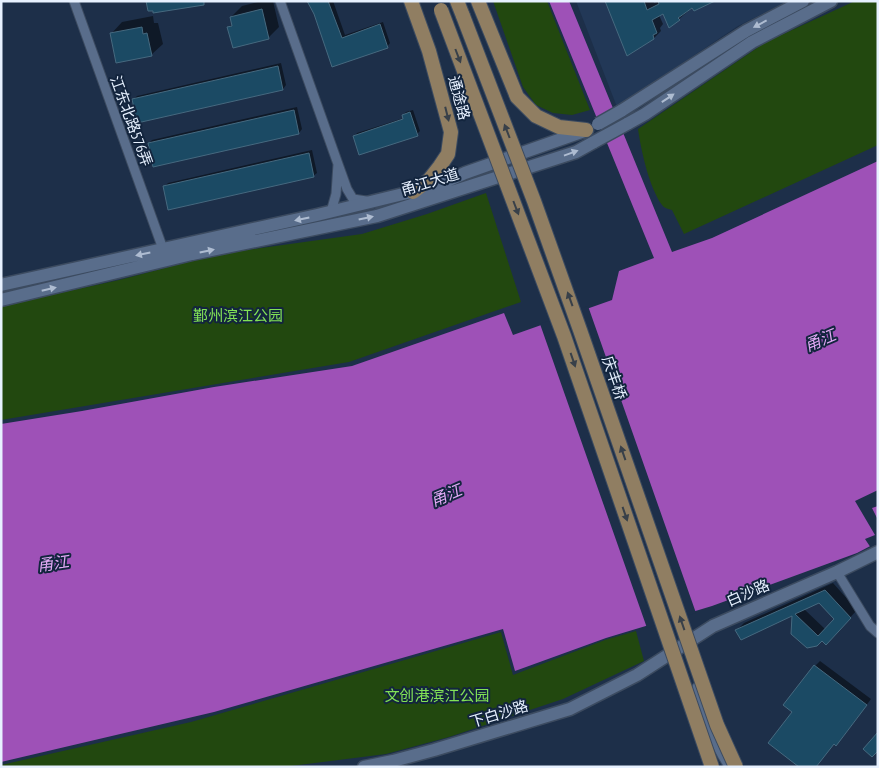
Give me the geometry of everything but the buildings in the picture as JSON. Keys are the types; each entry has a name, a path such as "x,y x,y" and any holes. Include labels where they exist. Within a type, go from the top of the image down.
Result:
{"main road":[{"name":"通途路","path":"410,1 429,51 451,132 448,154 429,180 413,192"},
{"path":"438,1 564,336 712,767"},
{"name":"庆丰桥","path":"458,1 534,201 717,725 736,767"},
{"path":"478,1 517,97 536,116 559,127 592,127"},
{"name":"甬江大道","path":"2,282 331,212 436,186 465,173 592,127 621,111 746,31 803,1"},
{"name":"甬江大道","path":"3,299 192,254 377,216 568,154 645,114 752,42 831,1"},
{"name":"白沙路","path":"637,675 713,626 878,552"},
{"name":"下白沙路","path":"364,767 434,750 570,709 637,675"}],"street":[{"name":"江东北路576弄","path":"74,1 163,249"},
{"path":"280,1 347,189 353,199 374,202"},
{"path":"331,212 336,194 338,164"},
{"path":"2,282 3,299"},
{"path":"837,572 870,626 878,633"},
{"path":"700,634 693,642 689,662 705,714 724,759 730,767"}],"shaded area":[{"path":"576,1 788,1 738,26 617,107"}],"green space":[{"path":"493,1 547,1 590,110 572,115 553,113 536,105 523,87"},
{"path":"855,1 878,1 878,145 684,234 672,210 663,206 657,197 649,179 638,129 766,42"},
{"name":"鄞州滨江公园","path":"486,193 521,302 349,362 1,420 1,306 119,280 219,254 362,234"},
{"name":"文创港滨江公园","path":"636,631 644,661 563,699 449,737 386,754 283,767 1,767 1,765 191,722 501,632 513,675 605,640"}],"water":[{"name":"甬江","path":"549,1 569,1 672,252 712,238 878,161 878,542 857,553 712,606 606,638 515,671 503,629 214,712 1,762 1,424 214,387 352,366 504,313 513,335 612,300 619,271 654,258"}],"pier":[{"path":"588,306 696,613 647,628 540,324"},
{"path":"878,490 878,506 872,508 878,520 878,545 871,548 865,539 875,535 855,501"}]}
